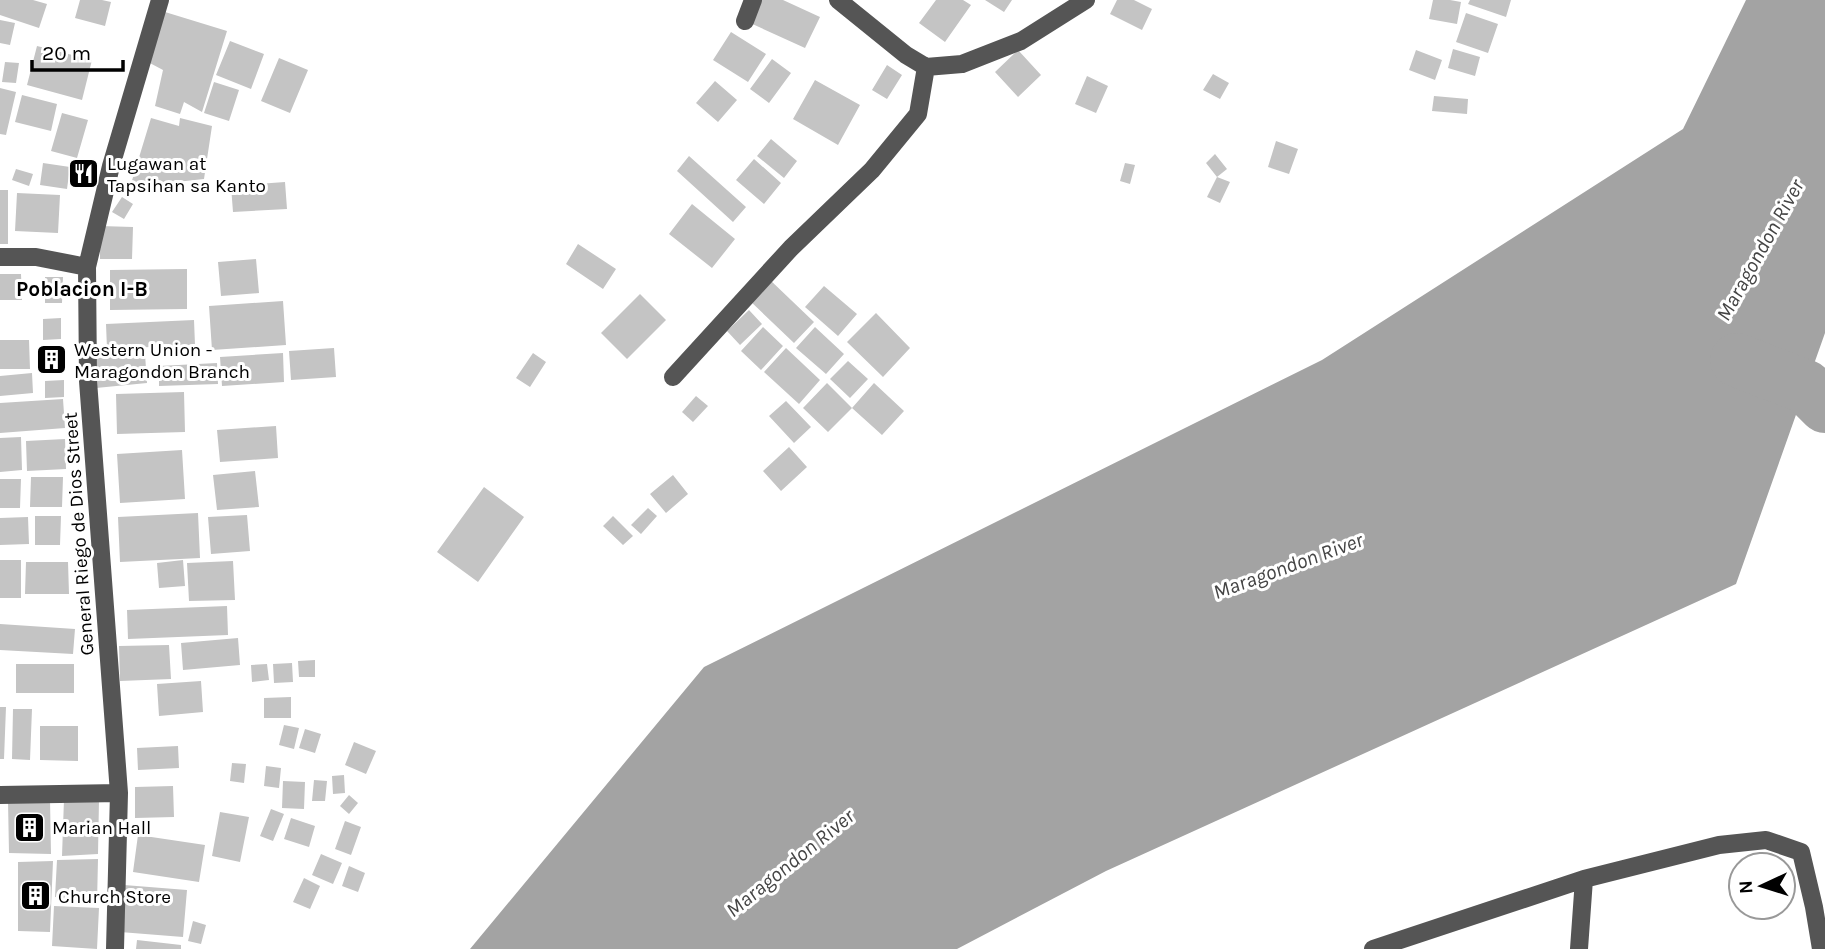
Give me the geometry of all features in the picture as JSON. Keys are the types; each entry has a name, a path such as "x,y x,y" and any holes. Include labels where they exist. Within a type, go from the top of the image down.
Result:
{"street":[{"name":"General Riego de Dios Street","path":"116,949 119,793 88,381 87,267 111,166 160,0"},
{"path":"745,21 753,0"},
{"path":"838,0 906,55 926,66 962,64 1021,41 1086,0"},
{"path":"673,377 791,248 872,170 918,114 926,66"},
{"path":"0,257 36,257 87,267"},
{"path":"0,795 119,793"},
{"path":"1373,949 1584,879 1719,845 1766,840 1801,852 1821,949"},
{"path":"1579,949 1584,879"}],"water":[{"name":"Maragondon River","path":"1746,0 1825,0 1825,333 1736,584 1106,871 957,949 470,949 704,667 1322,360 1683,129"}],"building":[{"path":"0,0 33,0 47,4 39,28 0,15"},
{"path":"80,0 111,2 105,26 75,18"},
{"path":"759,0 783,0 820,17 805,48 748,22"},
{"path":"936,0 963,0 971,5 945,42 919,23"},
{"path":"985,0 1012,0 1004,12"},
{"path":"1117,0 1134,0 1152,9 1142,30 1110,14"},
{"path":"1433,0 1461,2 1457,24 1429,19"},
{"path":"1470,0 1511,0 1506,17 1468,4"},
{"path":"165,12 227,31 202,112 184,102 180,114 155,106 163,70 146,61"},
{"path":"1466,13 1498,24 1488,53 1456,42"},
{"path":"0,20 15,23 10,45 0,43"},
{"path":"731,32 766,54 748,82 713,60"},
{"path":"230,41 264,54 251,89 216,75"},
{"path":"37,46 92,60 82,100 27,85"},
{"path":"1453,49 1480,57 1475,76 1448,68"},
{"path":"1018,50 1041,75 1018,97 995,72"},
{"path":"1416,50 1442,60 1435,80 1409,70"},
{"path":"279,58 308,70 290,113 261,101"},
{"path":"772,59 791,73 769,103 750,89"},
{"path":"5,62 19,63 16,83 2,82"},
{"path":"887,65 902,75 887,99 872,90"},
{"path":"1213,74 1229,83 1220,99 1203,90"},
{"path":"1087,76 1108,86 1096,113 1075,104"},
{"path":"815,80 860,105 838,145 793,119"},
{"path":"715,81 737,100 718,122 696,103"},
{"path":"214,82 239,90 229,121 204,113"},
{"path":"0,88 16,92 6,135 0,134"},
{"path":"22,95 57,104 51,131 15,122"},
{"path":"1434,96 1468,99 1467,114 1432,111"},
{"path":"62,113 88,120 77,158 51,151"},
{"path":"151,118 179,126 180,118 212,126 204,179 130,187"},
{"path":"771,139 797,161 784,178 757,156"},
{"path":"1276,141 1298,149 1289,174 1268,167"},
{"path":"1215,154 1227,169 1217,177 1206,163"},
{"path":"689,156 746,207 733,222 677,171"},
{"path":"754,159 781,183 764,204 736,180"},
{"path":"43,163 70,167 67,189 40,185"},
{"path":"1125,163 1135,165 1130,184 1120,181"},
{"path":"16,169 33,174 29,186 12,180"},
{"path":"1217,177 1230,182 1220,203 1207,197"},
{"path":"285,182 287,209 233,212 231,186"},
{"path":"0,190 8,190 8,244 0,244"},
{"path":"17,193 60,195 58,233 15,231"},
{"path":"122,197 133,204 124,219 112,212"},
{"path":"692,204 735,239 712,268 669,234"},
{"path":"100,226 133,227 132,259 100,259"},
{"path":"578,244 616,269 603,289 566,264"},
{"path":"256,259 259,293 221,296 218,262"},
{"path":"187,269 187,309 110,310 110,270"},
{"path":"0,274 21,274 22,300 0,300"},
{"path":"45,277 63,277 62,303 45,303"},
{"path":"768,278 814,322 794,343 748,299"},
{"path":"824,286 857,314 838,336 805,307"},
{"path":"640,294 666,320 627,359 601,333"},
{"path":"283,301 286,345 212,350 209,306"},
{"path":"749,310 762,324 740,345 727,331"},
{"path":"876,313 910,348 883,377 847,342"},
{"path":"61,318 61,339 43,340 43,319"},
{"path":"194,320 195,345 107,349 106,324"},
{"path":"763,327 783,346 761,370 741,351"},
{"path":"815,327 844,354 826,374 796,348"},
{"path":"0,340 29,340 30,369 0,369"},
{"name":"Western Union - Maragondon Branch","path":"62,346 63,373 40,373 39,347"},
{"path":"334,348 336,377 291,380 289,351"},
{"path":"786,348 820,380 799,404 764,372"},
{"path":"283,353 284,382 222,386 220,357"},
{"path":"533,353 546,362 530,387 516,378"},
{"path":"145,354 147,383 96,388 93,358"},
{"path":"848,361 868,379 850,398 830,379"},
{"path":"217,363 218,384 159,386 159,366"},
{"path":"32,373 33,393 0,396 0,376"},
{"path":"64,380 64,397 45,398 45,381"},
{"path":"827,383 852,408 828,432 803,408"},
{"path":"874,383 904,411 882,435 852,408"},
{"path":"184,392 185,432 117,434 116,394"},
{"path":"696,396 708,406 693,422 682,412"},
{"path":"63,399 65,428 0,433 0,403"},
{"path":"786,401 811,427 794,443 769,416"},
{"path":"276,426 278,458 220,462 217,430"},
{"path":"21,437 22,470 0,472 0,438"},
{"path":"65,439 66,469 27,471 26,441"},
{"path":"789,447 807,467 781,491 763,471"},
{"path":"182,450 185,499 120,503 117,454"},
{"path":"255,471 259,507 217,510 213,475"},
{"path":"673,475 688,494 666,513 650,494"},
{"path":"31,477 63,477 62,507 30,507"},
{"path":"0,479 21,479 20,508 0,508"},
{"path":"484,487 524,517 478,582 437,552"},
{"path":"648,508 657,516 641,534 631,525"},
{"path":"198,513 200,558 120,562 118,517"},
{"path":"247,515 250,551 211,554 208,517"},
{"path":"35,516 61,516 60,545 35,545"},
{"path":"613,516 633,536 623,545 603,526"},
{"path":"28,517 29,544 0,545 0,518"},
{"path":"0,560 21,560 21,598 0,598"},
{"path":"183,560 185,586 159,588 157,563"},
{"path":"233,561 235,600 189,601 187,563"},
{"path":"26,562 68,562 69,594 25,594"},
{"path":"227,606 228,635 128,639 127,610"},
{"path":"0,624 75,629 73,654 0,650"},
{"path":"238,638 240,665 183,670 181,643"},
{"path":"169,645 171,679 120,681 119,646"},
{"path":"315,660 315,677 299,677 298,661"},
{"path":"292,663 293,682 274,683 273,664"},
{"path":"16,664 74,664 74,693 16,693"},
{"path":"267,664 269,680 252,682 251,665"},
{"path":"201,681 203,712 159,716 157,684"},
{"path":"291,697 291,718 264,718 264,698"},
{"path":"0,707 6,707 4,759 0,759"},
{"path":"13,709 32,709 30,760 12,759"},
{"path":"284,725 299,728 294,749 279,745"},
{"path":"40,726 78,726 78,761 40,760"},
{"path":"305,729 321,734 315,753 299,748"},
{"path":"354,742 376,751 366,774 345,765"},
{"path":"178,746 179,768 138,770 137,748"},
{"path":"232,763 246,764 244,783 230,781"},
{"path":"266,766 281,768 279,788 264,786"},
{"path":"344,775 345,793 333,794 332,776"},
{"path":"314,780 327,781 325,801 312,801"},
{"path":"283,781 305,782 304,809 282,808"},
{"path":"173,786 174,817 135,818 135,787"},
{"path":"349,795 358,803 349,814 340,806"},
{"name":"Marian Hall","path":"50,799 51,854 9,853 8,801"},
{"path":"64,799 99,800 98,854 62,856"},
{"path":"271,809 284,814 273,841 260,836"},
{"path":"220,812 249,817 240,862 212,856"},
{"path":"291,818 315,826 309,847 284,839"},
{"path":"345,821 361,827 351,855 335,849"},
{"path":"138,835 205,845 199,882 133,872"},
{"path":"321,854 342,863 333,884 312,875"},
{"path":"98,859 97,903 55,897 57,860"},
{"name":"Church Store","path":"53,861 50,932 18,931 18,862"},
{"path":"349,866 365,873 358,892 342,886"},
{"path":"304,878 320,886 310,909 293,902"},
{"path":"124,885 187,890 183,937 120,932"},
{"path":"54,906 99,908 97,949 52,946"},
{"path":"193,921 206,925 201,944 188,941"},
{"path":"137,940 181,945 181,949 136,949"}],"waterway":[{"path":"1737,360 1806,387 1825,406"}],"place":[{"name":"Lugawan at Tapsihan sa Kanto","path":"84,174"},
{"name":"Western Union - Maragondon Branch","path":"51,360"},
{"name":"Marian Hall","path":"29,827"},
{"name":"Church Store","path":"35,896"}],"district":[{"name":"Poblacion I-B","path":"82,289"}]}
